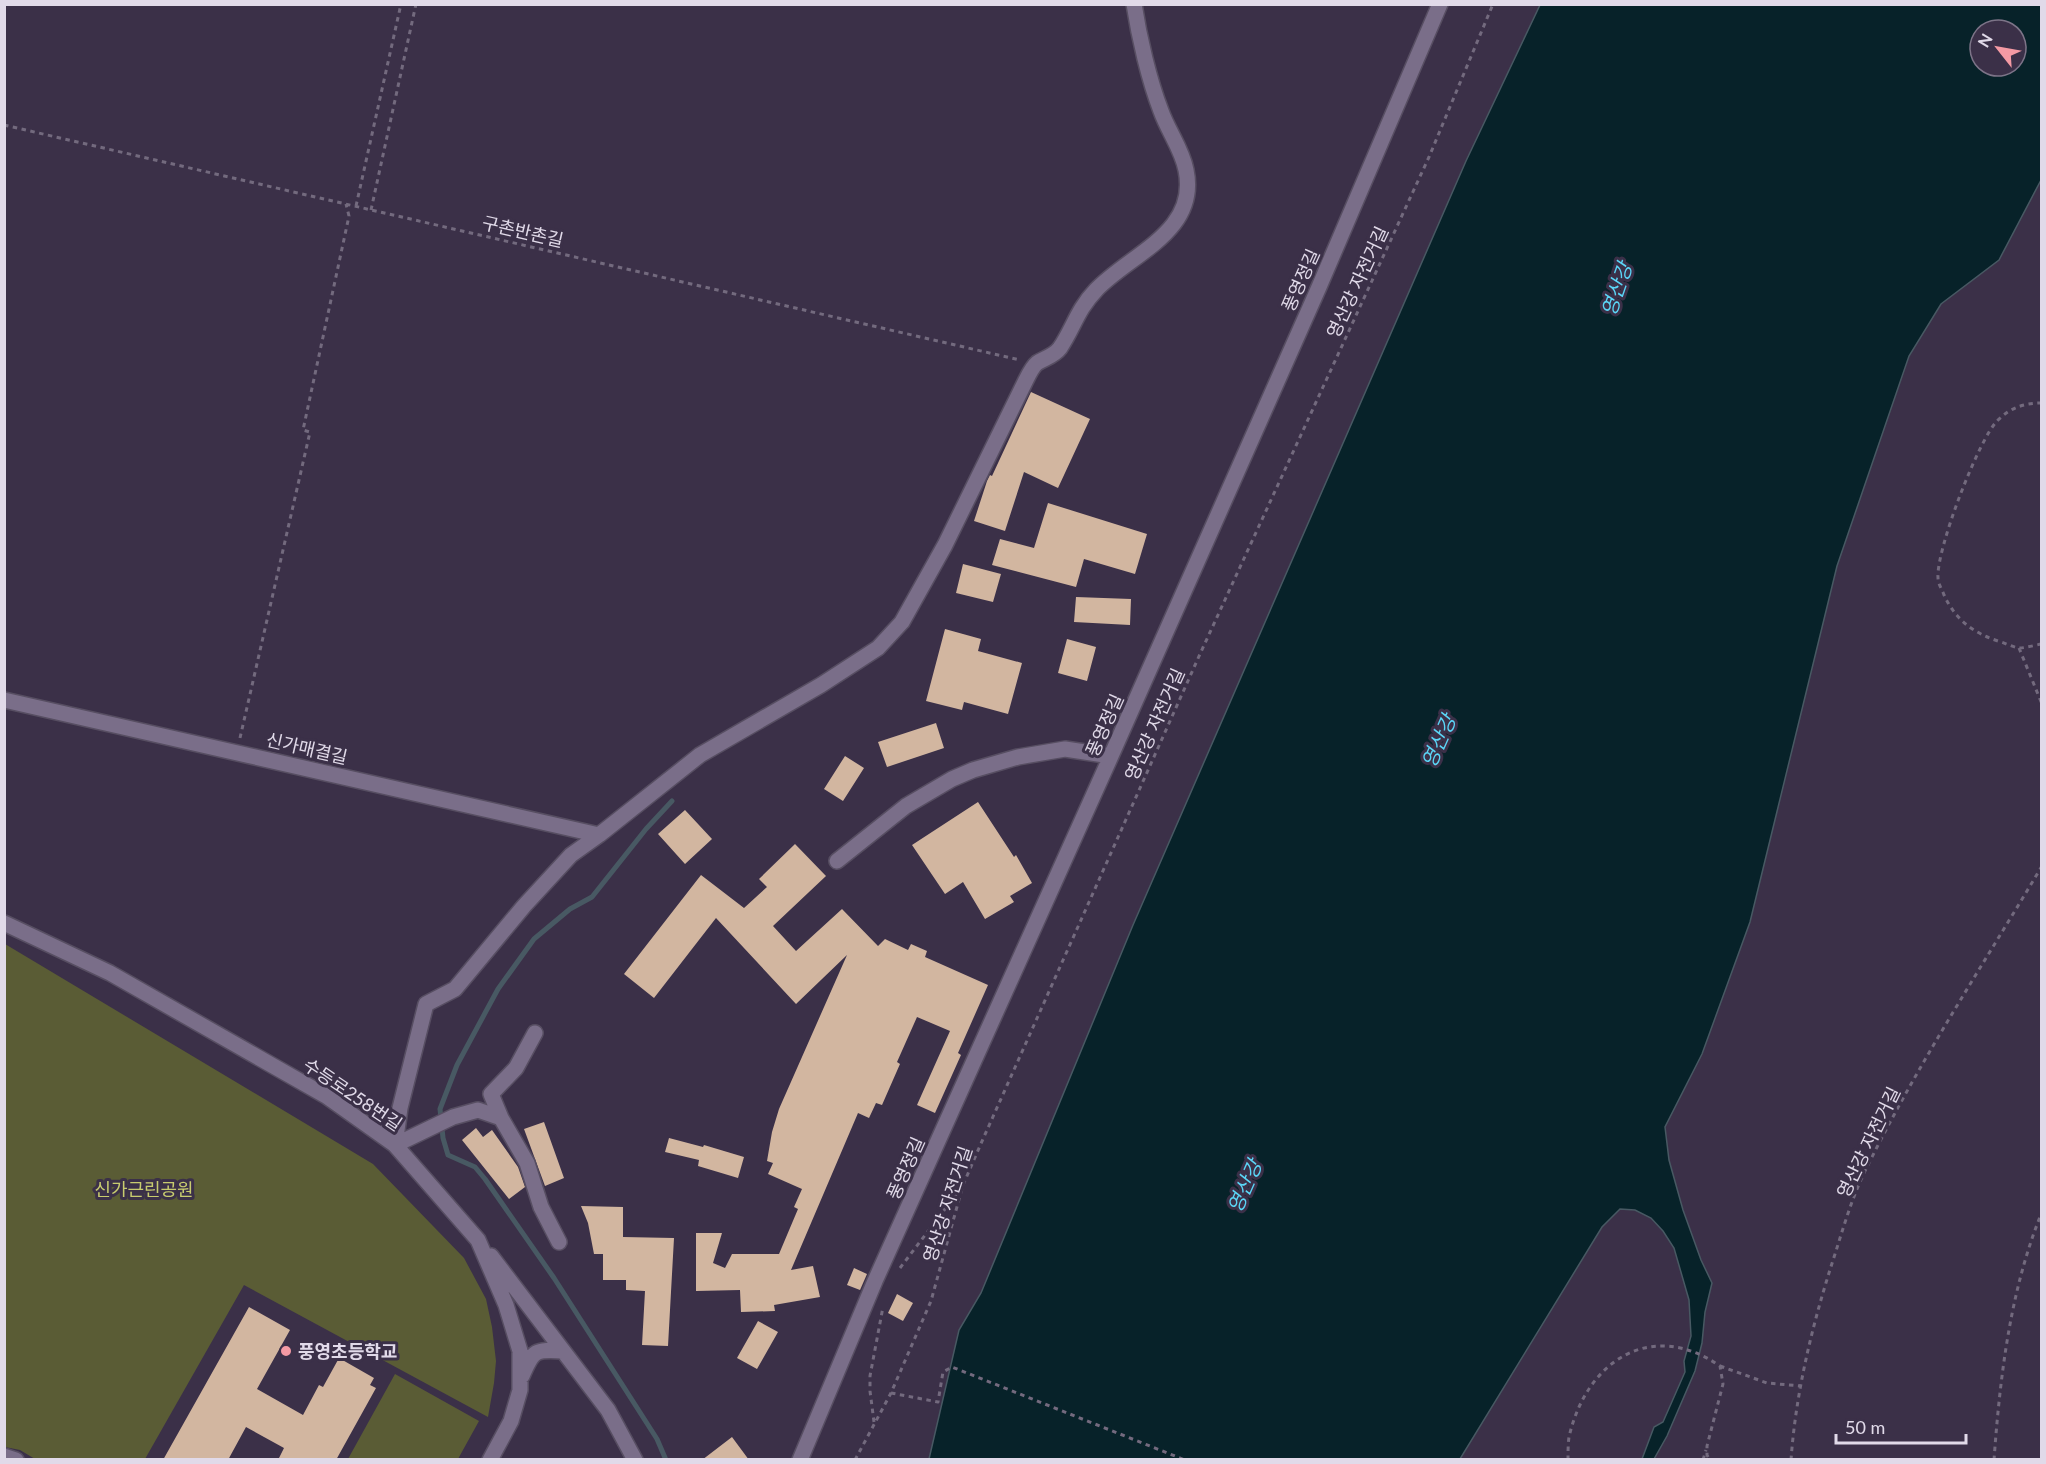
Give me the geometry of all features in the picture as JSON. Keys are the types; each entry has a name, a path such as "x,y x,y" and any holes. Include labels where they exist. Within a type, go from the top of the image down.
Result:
{"street":[{"path":"395,1145 399,1108 426,1004 455,989 510,921 571,855 700,755 821,685 878,648 902,622 945,545 1036,364 1059,349 1083,303 1099,286 1166,235 1177,220 1189,187 1186,168 1161,111 1143,49 1134,4"},
{"name":"풍영정길","path":"800,1460 875,1281 1112,756 1319,287 1440,4"},
{"name":"신가매결길","path":"4,700 599,835"},
{"path":"837,861 906,806 943,784 973,770 1018,757 1065,749 1112,756"},
{"name":"수등로258번길","path":"4,923 110,973 317,1091 395,1145 478,1240 506,1305 520,1351 520,1390 511,1421 490,1460"},
{"path":"535,1033 516,1068 491,1094 501,1118 527,1162 541,1207 559,1242"},
{"path":"395,1145 453,1117 478,1110 501,1118"},
{"path":"478,1240 608,1410 635,1460"},
{"path":"520,1378 530,1357 543,1349 563,1351"},
{"path":"4,1456 16,1460"}],"path":[{"path":"356,206 401,4"},
{"path":"370,210 417,4"},
{"name":"영산강 자전거길","path":"855,1460 891,1393 931,1301 963,1185 1058,969 1429,157 1493,4"},
{"name":"구촌반촌길","path":"4,125 1036,364"},
{"path":"237,752 310,432 303,430 349,216 346,204"},
{"path":"2042,403 2027,403 2013,408 1996,422 1986,439 1955,508 1939,562 1938,580 1948,603 1970,630 2019,648 2042,644"},
{"path":"2019,648 2042,704"},
{"name":"영산강 자전거길","path":"1791,1460 1801,1386 1820,1298 1867,1167 1906,1092 2042,866"},
{"path":"897,1272 963,1185"},
{"path":"1994,1460 2009,1332 2031,1241 2042,1212"},
{"path":"874,1424 870,1376 883,1305"},
{"path":"1568,1460 1569,1438 1582,1402 1593,1382 1619,1357 1644,1346 1686,1350 1701,1354 1741,1375 1767,1383 1801,1386"},
{"path":"1703,1460 1723,1384 1720,1366"},
{"path":"891,1393 938,1402 943,1372 952,1367 1185,1460"},
{"path":"1707,1446 1707,1455 1710,1460"}],"green space":[{"name":"신가근린공원","path":"5,944 373,1164 464,1258 486,1299 496,1361 488,1417 244,1285 145,1459 35,1459 20,1450 5,1447"},
{"path":"395,1374 479,1421 458,1459 348,1459"}],"water":[{"name":"영산강","path":"1540,5 2041,5 2041,180 1999,260 1941,304 1909,356 1837,566 1750,922 1702,1054 1665,1127 1669,1160 1683,1210 1712,1283 1695,1371 1667,1436 1654,1459 1642,1459 1654,1427 1663,1422 1685,1372 1684,1361 1691,1336 1689,1300 1674,1248 1663,1231 1651,1218 1635,1210 1620,1209 1602,1227 1460,1459 929,1459 959,1330 981,1293 1133,925 1466,161"}],"building":[{"path":"1031,392 1090,419 1058,488 1024,472 1005,531 974,521 987,481 990,475 992,476"},
{"path":"1048,503 1147,534 1135,574 1084,559 1076,587 992,565 1000,539 1034,548"},
{"path":"963,564 1001,574 993,602 956,593"},
{"path":"1076,597 1131,599 1130,625 1074,622"},
{"path":"945,629 981,639 978,651 1022,663 1008,714 964,702 962,710 926,701"},
{"path":"1067,639 1096,647 1087,681 1058,673"},
{"path":"936,723 944,748 887,767 878,742"},
{"path":"845,756 864,768 843,801 824,789"},
{"path":"978,802 1014,857 1016,855 1032,883 1010,896 1014,902 985,919 963,882 945,894 912,845"},
{"path":"685,810 712,839 685,864 658,834"},
{"path":"795,844 826,876 773,926 796,951 842,909 878,946 885,939 908,950 911,944 927,951 925,957 988,985 958,1053 961,1055 935,1113 917,1105 950,1031 917,1017 897,1062 900,1064 882,1105 876,1103 869,1118 858,1113 791,1270 813,1266 820,1297 774,1305 775,1311 741,1312 740,1290 696,1291 696,1233 722,1233 713,1263 725,1268 732,1254 779,1254 798,1209 794,1207 802,1189 768,1174 773,1163 767,1161 772,1132 779,1109 847,955 796,1004 716,918 654,998 624,974 701,875 744,908 767,887 759,879"},
{"path":"544,1122 564,1178 545,1186 524,1129"},
{"path":"476,1128 483,1137 492,1130 518,1167 525,1187 509,1199 462,1140"},
{"path":"669,1138 703,1147 704,1145 744,1157 738,1178 698,1166 699,1160 665,1152"},
{"path":"581,1206 623,1207 623,1237 674,1238 668,1346 642,1345 645,1291 626,1290 626,1280 603,1280 603,1254 594,1254 588,1223"},
{"path":"854,1268 867,1274 860,1290 847,1285"},
{"path":"897,1294 913,1303 903,1321 888,1313"},
{"path":"249,1307 290,1330 257,1389 303,1415 319,1385 323,1387 339,1358 374,1378 370,1385 376,1388 336,1460 278,1460 284,1448 246,1427 228,1460 163,1460"},
{"path":"758,1321 778,1332 757,1369 737,1358"},
{"path":"732,1437 749,1460 702,1460"}],"waterway":[{"path":"666,1460 657,1439 554,1278 485,1179 475,1167 448,1155 443,1138 440,1109 457,1065 498,989 534,939 570,909 592,897 646,829 672,801"}],"place":[{"name":"풍영초등학교","path":"286,1351"}]}
